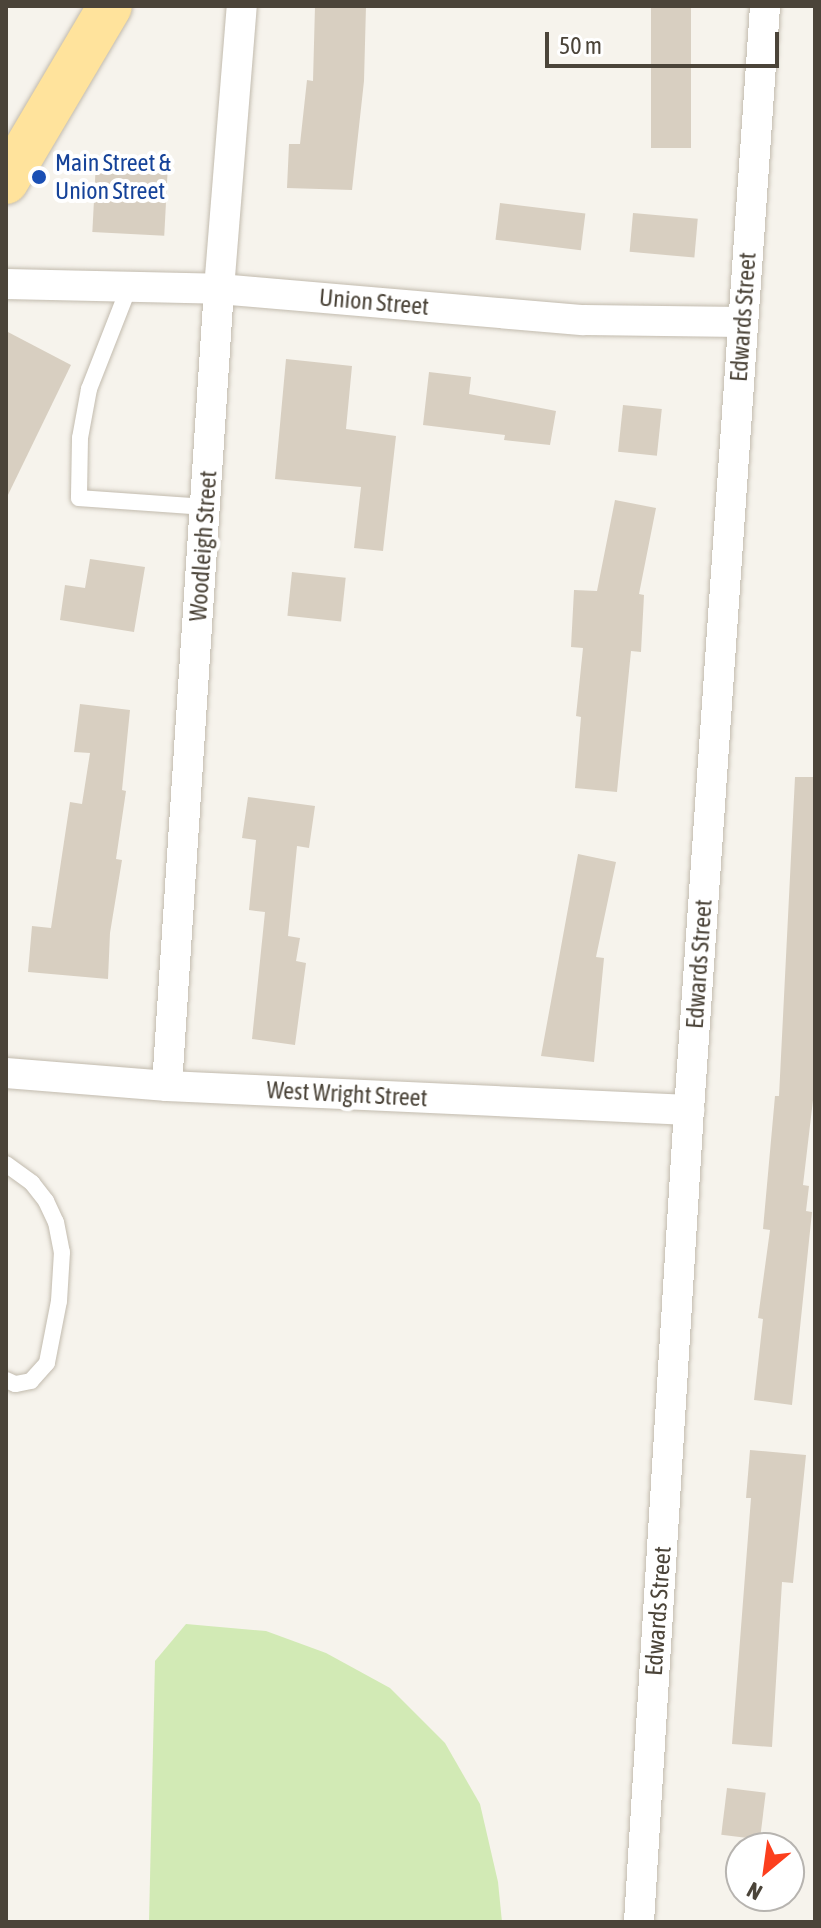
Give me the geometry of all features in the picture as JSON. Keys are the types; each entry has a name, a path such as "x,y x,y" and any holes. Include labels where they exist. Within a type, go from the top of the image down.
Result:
{"main road":[{"path":"6,182 110,6"}],"street":[{"name":"Woodleigh Street","path":"167,1086 219,289 242,6"},
{"name":"Edwards Street","path":"639,1922 689,1110 765,6"},
{"name":"Union Street","path":"6,284 219,289 584,320 742,322"},
{"name":"West Wright Street","path":"6,1073 167,1086 689,1110"}],"lane":[{"path":"129,287 89,389 80,438 79,498 205,507"},
{"path":"6,1164 32,1183 46,1201 56,1222 62,1252 59,1301 47,1363 31,1381 15,1384 6,1380"}],"green space":[{"path":"186,1624 266,1631 326,1653 390,1688 445,1743 480,1804 498,1882 502,1922 149,1922 155,1661"}],"building":[{"path":"315,6 366,6 364,81 352,190 287,188 289,144 300,144 307,80 313,81"},
{"path":"651,6 691,6 691,148 651,148"},
{"path":"96,162 168,166 164,236 92,232"},
{"path":"500,203 585,213 581,250 495,240"},
{"path":"633,213 698,219 694,258 630,252"},
{"path":"6,331 71,365 6,499"},
{"path":"286,359 352,366 346,429 396,436 383,551 354,548 361,487 275,479"},
{"path":"429,372 471,377 469,394 556,411 550,445 504,440 505,435 423,425"},
{"path":"623,405 662,409 657,456 618,452"},
{"path":"615,500 656,508 639,594 644,595 641,652 631,651 617,792 575,788 581,717 576,716 583,648 571,647 574,590 597,591"},
{"path":"90,559 145,567 134,632 60,620 65,585 85,588"},
{"path":"292,572 346,578 341,621 287,616"},
{"path":"80,704 130,710 122,790 126,791 116,859 122,860 110,933 108,979 28,972 32,926 51,928 70,802 82,804 90,753 74,752"},
{"path":"795,777 815,777 815,1083 803,1185 809,1186 806,1211 812,1212 792,1405 754,1400 763,1319 758,1318 770,1230 763,1229 775,1096 779,1096"},
{"path":"248,797 315,806 309,848 297,846 288,936 300,938 296,961 306,963 295,1045 252,1039 265,912 249,910 256,840 242,838"},
{"path":"578,854 616,862 596,957 604,958 594,1062 541,1056"},
{"path":"750,1450 806,1455 793,1583 782,1582 772,1747 732,1744 751,1498 746,1498"},
{"path":"727,1788 766,1793 761,1832 725,1832 725,1835 721,1835"}],"place":[{"name":"Main Street & Union Street","path":"39,177"}]}
